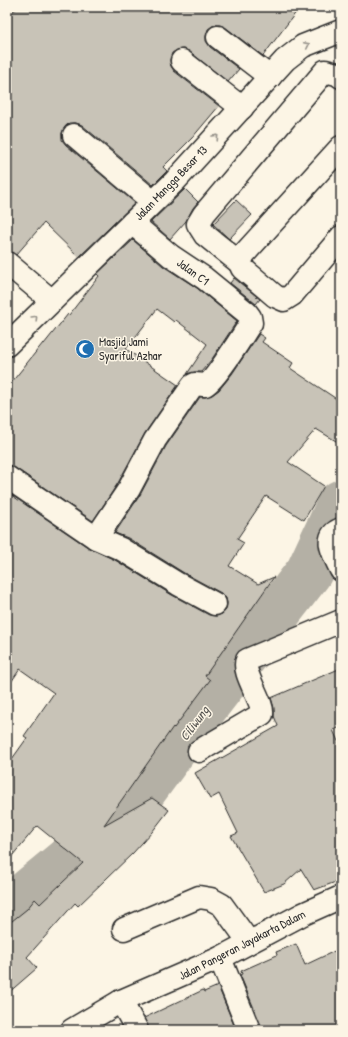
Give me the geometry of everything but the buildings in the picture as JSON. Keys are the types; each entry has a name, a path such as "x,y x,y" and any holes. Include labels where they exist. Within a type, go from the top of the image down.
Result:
{"street":[{"name":"Jalan Mangga Besar 13","path":"7,345 175,181 285,60 303,46 341,31"},
{"path":"218,37 270,77"},
{"path":"182,61 242,108"},
{"path":"341,77 337,74 325,71 204,214 198,224 204,235 240,262 242,268 275,296 284,300 292,295 341,238"},
{"path":"74,135 153,202"},
{"path":"240,262 244,254 341,147"},
{"name":"Jalan C1","path":"96,538 129,488 155,440 193,385 207,384 251,323 250,317 247,313 204,278 171,256 132,223"},
{"path":"7,263 52,301"},
{"path":"7,477 96,538 121,549 178,584 216,604"},
{"path":"341,529 336,531 330,540 330,547 341,570"},
{"path":"199,751 262,714 262,710 253,689 246,665 247,660 341,621"},
{"path":"124,929 199,897 211,899 222,905 249,942"},
{"name":"Jalan Pangeran Jayakarta Dalam","path":"72,1030 121,1001 220,958 303,914 341,897"},
{"path":"220,958 249,1030"},
{"path":"121,1001 137,1030"}],"waterway":[{"name":"Ciliwung","path":"7,910 80,850 139,796 206,705 309,572 341,503"}],"place":[{"name":"Masjid Jami Syariful Azhar","path":"85,349"}]}
